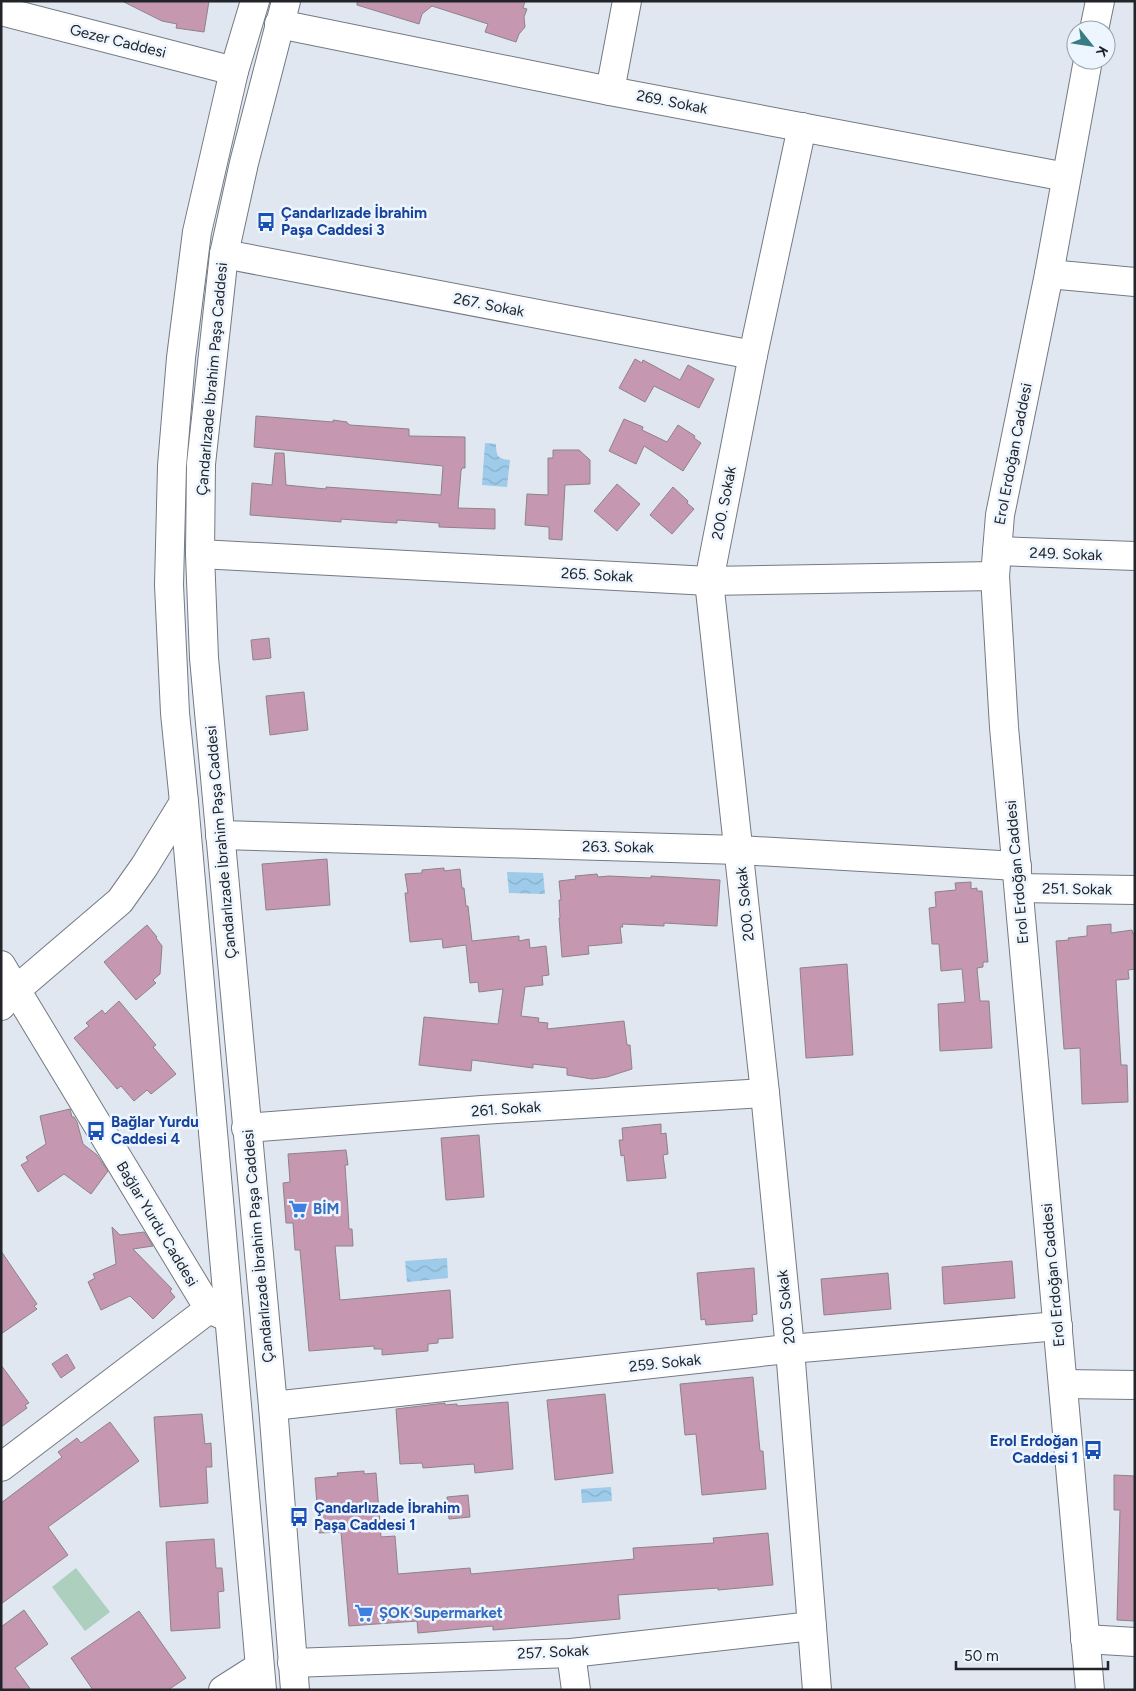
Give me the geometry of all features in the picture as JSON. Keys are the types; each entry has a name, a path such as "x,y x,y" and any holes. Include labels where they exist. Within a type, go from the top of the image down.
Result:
{"street":[{"name":"Çandarlızade İbrahim Paşa Caddesi","path":"255,1 234,71 197,232 182,358 172,466 169,585 175,713 184,802 219,1314 260,1678"},
{"path":"610,91 627,1"},
{"path":"1096,20 1100,1"},
{"name":"Gezer Caddesi","path":"1,11 234,71"},
{"name":"Çandarlızade İbrahim Paşa Caddesi","path":"283,12 244,163 224,254 202,464 200,554 204,658 273,1406 295,1690"},
{"name":"269. Sokak","path":"283,12 610,91 1066,177"},
{"name":"Erol Erdoğan Caddesi","path":"1086,70 1000,515 996,564 1004,727 1090,1690"},
{"name":"200. Sokak","path":"802,127 753,355 709,581 765,1093 790,1349 817,1690"},
{"name":"267. Sokak","path":"224,254 753,355"},
{"path":"1048,274 1135,282"},
{"name":"265. Sokak","path":"200,554 709,581 996,564"},
{"name":"249. Sokak","path":"996,564 1135,556"},
{"path":"9,998 120,901 144,867 184,802"},
{"name":"263. Sokak","path":"220,835 739,850 1018,877"},
{"name":"251. Sokak","path":"1018,877 1135,890"},
{"name":"Bağlar Yurdu Caddesi","path":"1,965 9,998 219,1314"},
{"name":"261. Sokak","path":"246,1128 529,1107 765,1093"},
{"path":"1,1467 219,1314"},
{"name":"259. Sokak","path":"273,1406 790,1349 1058,1326"},
{"path":"1063,1384 1135,1385"},
{"name":"257. Sokak","path":"292,1663 571,1652 812,1626"},
{"path":"1085,1639 1135,1642"},
{"path":"571,1652 576,1690"},
{"path":"223,1690 260,1678"}],"green space":[{"path":"76,1568 110,1612 85,1631 52,1587"}],"water":[{"path":"485,443 496,444 498,456 510,460 507,487 482,485"},
{"path":"507,872 543,873 545,894 509,893"},
{"path":"447,1258 448,1278 407,1282 405,1261"},
{"path":"611,1487 612,1501 582,1503 581,1489"}],"building":[{"path":"122,1 209,1 204,32 176,28 177,24 162,21"},
{"path":"357,1 525,1 523,8 527,9 524,17 525,27 519,34 516,42 485,32 488,24 432,6 422,14 419,24 357,5"},
{"path":"635,359 642,363 643,360 680,380 688,365 714,379 699,408 654,386 645,402 619,388"},
{"path":"256,416 333,422 333,420 347,422 350,425 409,429 409,436 465,437 465,468 462,468 461,471 458,508 495,509 495,529 439,527 439,523 397,520 397,523 341,519 341,522 250,515 252,483 272,485 275,453 284,453 286,485 326,489 326,487 441,495 443,466 254,447"},
{"path":"624,419 643,427 642,430 667,442 678,425 695,436 694,438 701,443 683,471 644,446 636,464 609,451"},
{"path":"553,450 579,450 590,460 590,484 565,485 562,540 549,539 549,527 525,525 527,494 548,495 548,458 553,458"},
{"path":"617,484 640,504 617,531 594,511"},
{"path":"673,487 694,509 672,534 650,515"},
{"path":"269,638 271,658 253,660 251,640"},
{"path":"304,692 308,730 270,735 266,696"},
{"path":"327,859 330,905 266,910 262,864"},
{"path":"444,868 444,871 460,869 462,888 464,888 466,906 468,906 472,941 519,936 519,941 529,939 530,948 546,946 549,975 542,976 543,985 525,987 521,1016 539,1018 538,1022 548,1023 547,1029 624,1021 627,1045 630,1045 632,1069 607,1077 592,1079 567,1075 567,1068 533,1064 533,1068 472,1060 471,1071 419,1065 424,1017 498,1024 503,989 479,992 478,982 470,983 466,945 443,948 442,939 410,942 405,893 408,893 405,874 422,873 422,870"},
{"path":"597,874 598,877 651,878 651,876 720,880 717,926 664,923 664,926 622,924 623,927 620,927 622,943 588,946 589,954 562,957 559,881 576,879 575,876"},
{"path":"971,882 971,889 977,888 977,891 982,891 988,962 983,962 983,967 977,968 980,1001 989,1001 992,1048 940,1051 938,1004 965,1002 962,969 941,971 939,944 932,944 929,908 936,907 935,892 956,890 955,883"},
{"path":"1111,924 1111,933 1132,930 1133,934 1135,933 1135,969 1128,970 1129,979 1116,980 1121,1065 1127,1065 1128,1102 1082,1104 1080,1048 1064,1049 1056,941 1087,936 1087,926"},
{"path":"147,925 162,946 160,974 153,980 156,983 136,1000 104,962"},
{"path":"847,964 853,1055 806,1058 800,968"},
{"path":"119,1001 156,1045 153,1047 176,1074 151,1094 147,1090 134,1101 121,1086 117,1089 74,1038 89,1026 86,1023 102,1010 105,1014"},
{"path":"70,1109 72,1117 77,1122 83,1144 97,1155 108,1171 91,1194 64,1174 38,1192 21,1165 28,1161 26,1157 46,1144 40,1116"},
{"path":"661,1124 661,1134 666,1133 668,1154 663,1155 666,1178 627,1181 624,1155 621,1156 619,1140 623,1140 622,1128"},
{"path":"479,1135 484,1197 446,1200 441,1138"},
{"path":"346,1150 348,1165 345,1165 349,1229 352,1229 353,1246 335,1246 340,1300 450,1290 453,1338 438,1339 438,1343 428,1344 428,1351 382,1355 382,1349 374,1349 374,1346 309,1351 300,1250 295,1250 293,1223 286,1223 283,1183 290,1182 288,1154"},
{"path":"112,1227 120,1235 144,1232 153,1246 133,1249 172,1289 170,1291 175,1297 153,1319 130,1296 101,1310 88,1282 95,1278 93,1274 116,1264"},
{"path":"1,1251 37,1304 34,1306 37,1309 1,1334"},
{"path":"1012,1261 1015,1298 944,1304 942,1267"},
{"path":"754,1268 757,1314 752,1315 753,1321 706,1325 705,1319 701,1320 697,1273"},
{"path":"888,1273 891,1309 824,1315 821,1279"},
{"path":"67,1354 75,1368 61,1378 52,1364"},
{"path":"1,1365 29,1403 25,1405 27,1408 1,1427"},
{"path":"753,1377 760,1451 763,1451 766,1489 702,1495 696,1434 685,1435 680,1384"},
{"path":"605,1394 613,1473 555,1480 547,1400"},
{"path":"508,1402 513,1469 475,1473 474,1464 423,1468 422,1463 400,1464 396,1409 445,1403 445,1405 457,1404 457,1406"},
{"path":"202,1414 205,1444 211,1443 212,1467 206,1467 208,1503 160,1507 154,1417"},
{"path":"110,1422 139,1461 48,1527 68,1555 1,1604 1,1503 62,1457 58,1452 77,1438 81,1443"},
{"path":"364,1471 364,1474 376,1473 381,1537 395,1536 398,1574 470,1568 471,1574 634,1559 633,1548 714,1543 713,1538 768,1533 773,1585 618,1595 620,1619 493,1630 493,1626 418,1633 417,1621 349,1626 341,1532 319,1533 315,1478 338,1476 337,1473"},
{"path":"1114,1475 1135,1476 1135,1621 1117,1620 1120,1510 1114,1510"},
{"path":"468,1495 470,1517 449,1519 447,1497"},
{"path":"214,1539 216,1568 222,1568 224,1591 218,1592 220,1628 171,1631 166,1542"},
{"path":"24,1610 48,1644 15,1668 31,1690 1,1690 1,1627"},
{"path":"139,1611 186,1678 168,1690 93,1690 71,1658"}],"place":[{"name":"Çandarlızade İbrahim Paşa Caddesi 3","path":"266,222"},
{"name":"Bağlar Yurdu Caddesi 4","path":"96,1131"},
{"name":"BİM","path":"298,1209"},
{"name":"Erol Erdoğan Caddesi 1","path":"1093,1450"},
{"name":"Çandarlızade İbrahim Paşa Caddesi 1","path":"299,1517"},
{"name":"ŞOK Supermarket","path":"364,1613"}]}
